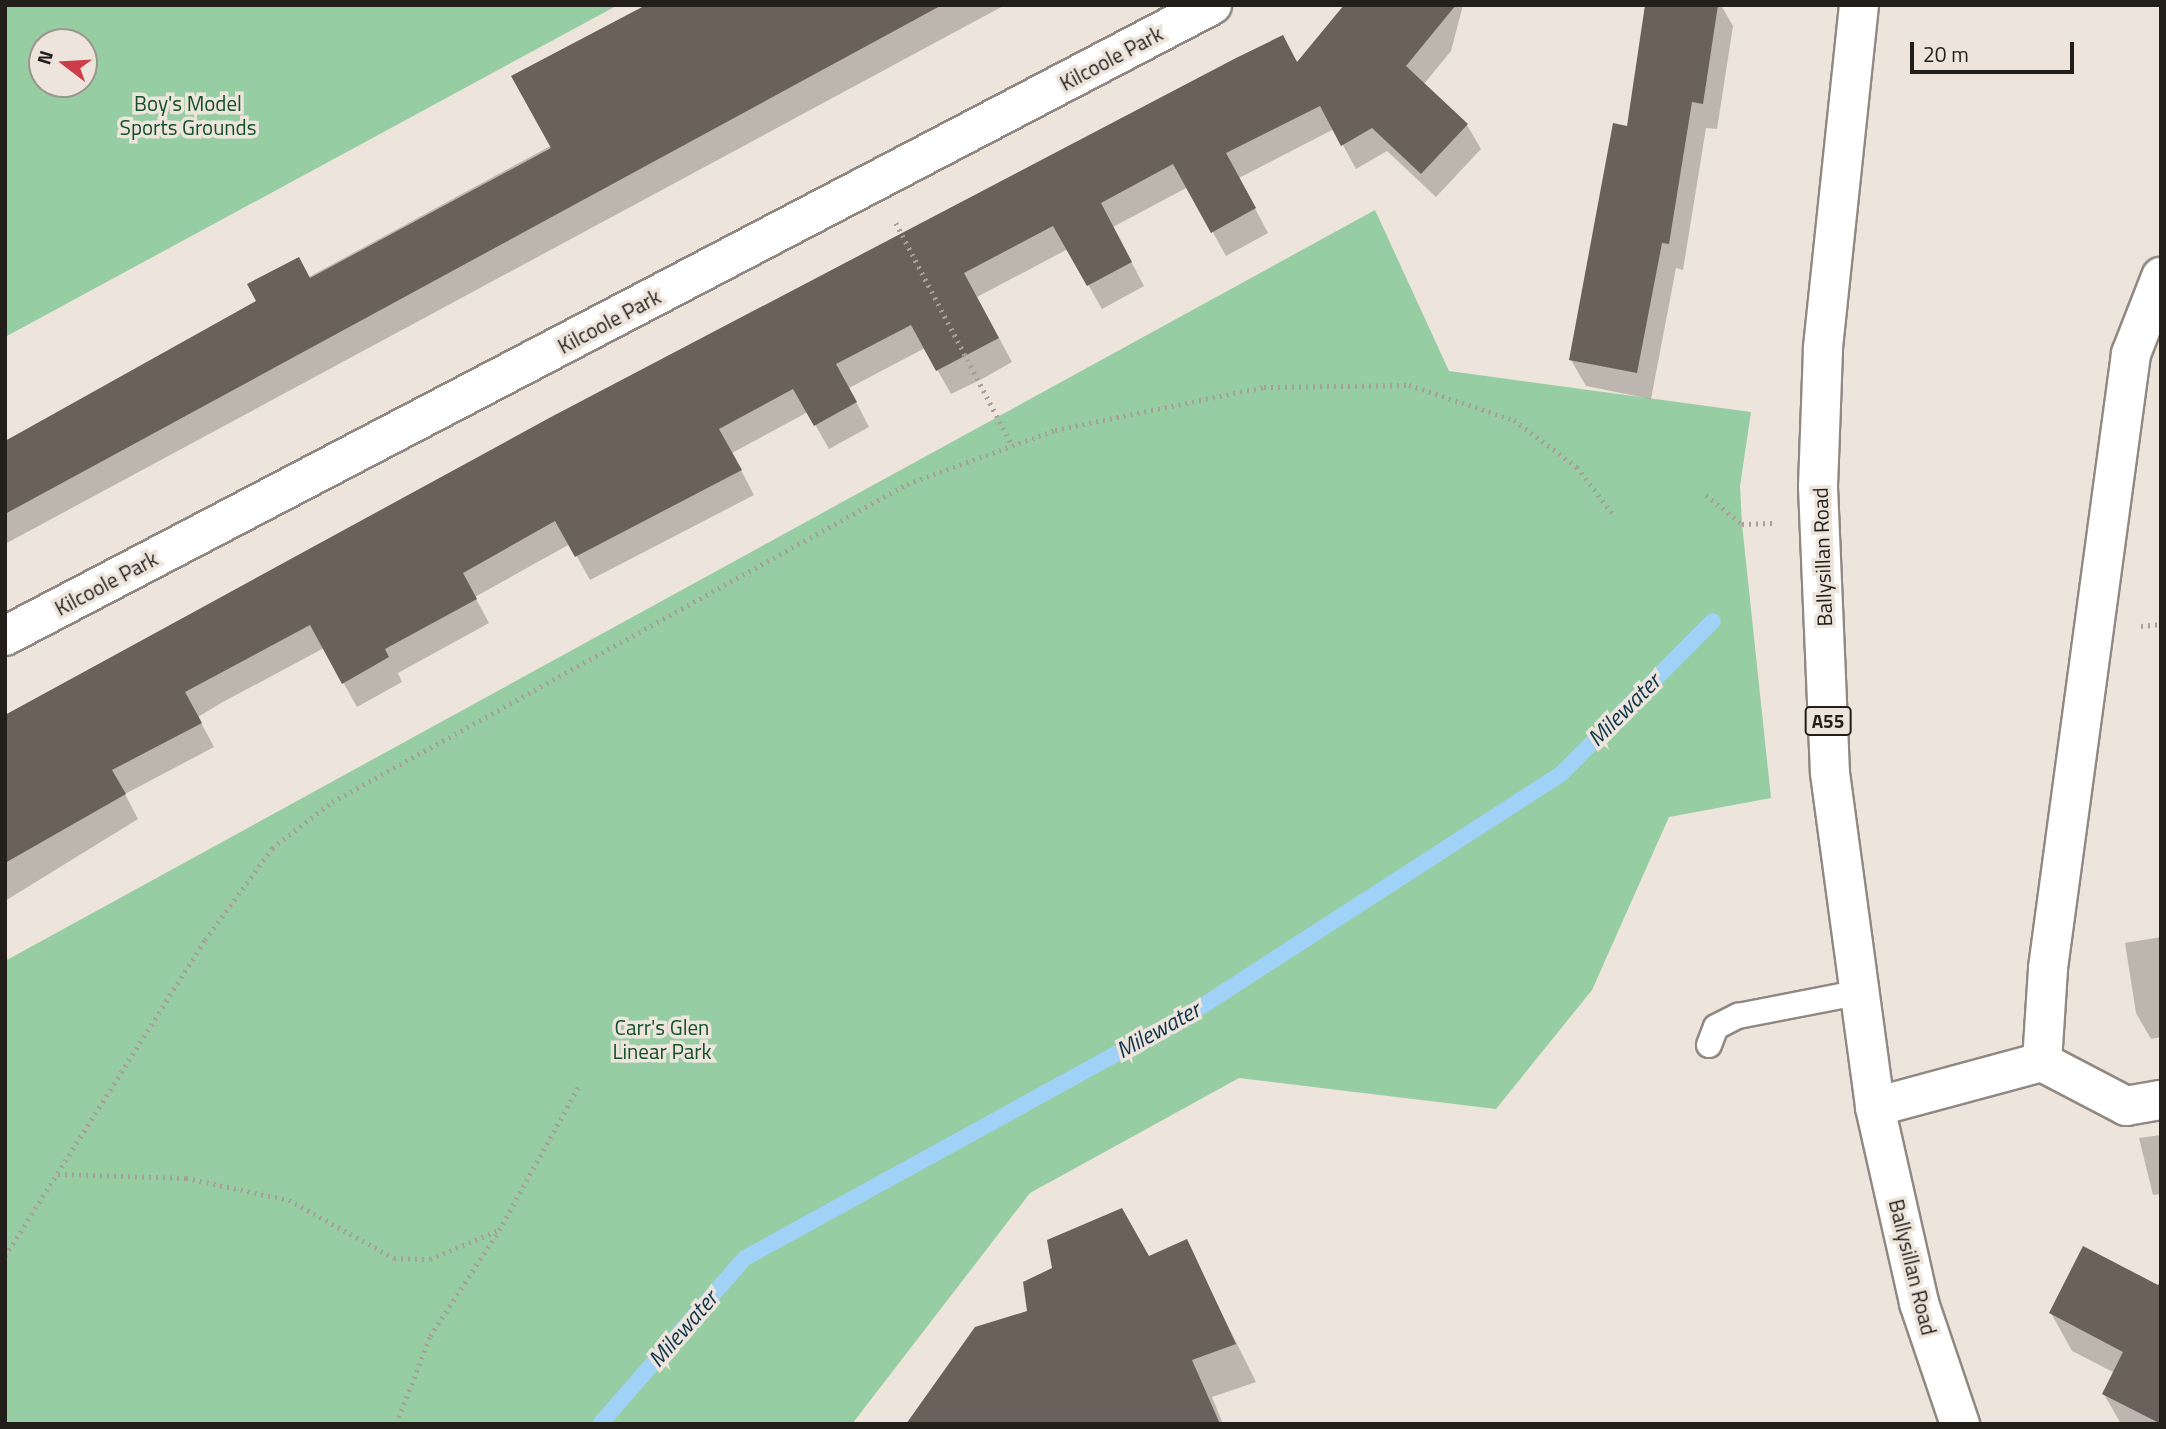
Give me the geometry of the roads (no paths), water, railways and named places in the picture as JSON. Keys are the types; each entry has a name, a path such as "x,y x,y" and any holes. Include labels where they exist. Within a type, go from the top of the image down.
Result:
{"main road":[{"name":"Kilcoole Park","path":"5,636 1212,5"},
{"name":"Ballysillan Road","path":"1859,5 1823,350 1820,523 1830,773 1856,993 1875,1107 1919,1303 1960,1424"},
{"path":"2042,1062 2050,955 2131,354 2161,277"},
{"path":"1875,1107 2042,1062 2126,1106 2161,1100"}],"lane":[{"path":"1709,1045 1716,1027 1738,1016 1856,993"}],"waterway":[{"name":"Milewater","path":"600,1424 745,1258 1196,1010 1562,773 1713,621"}],"park label":[{"name":"Boy's Model Sports Grounds","path":"188,115"},
{"name":"Carr's Glen Linear Park","path":"662,1039"}]}
